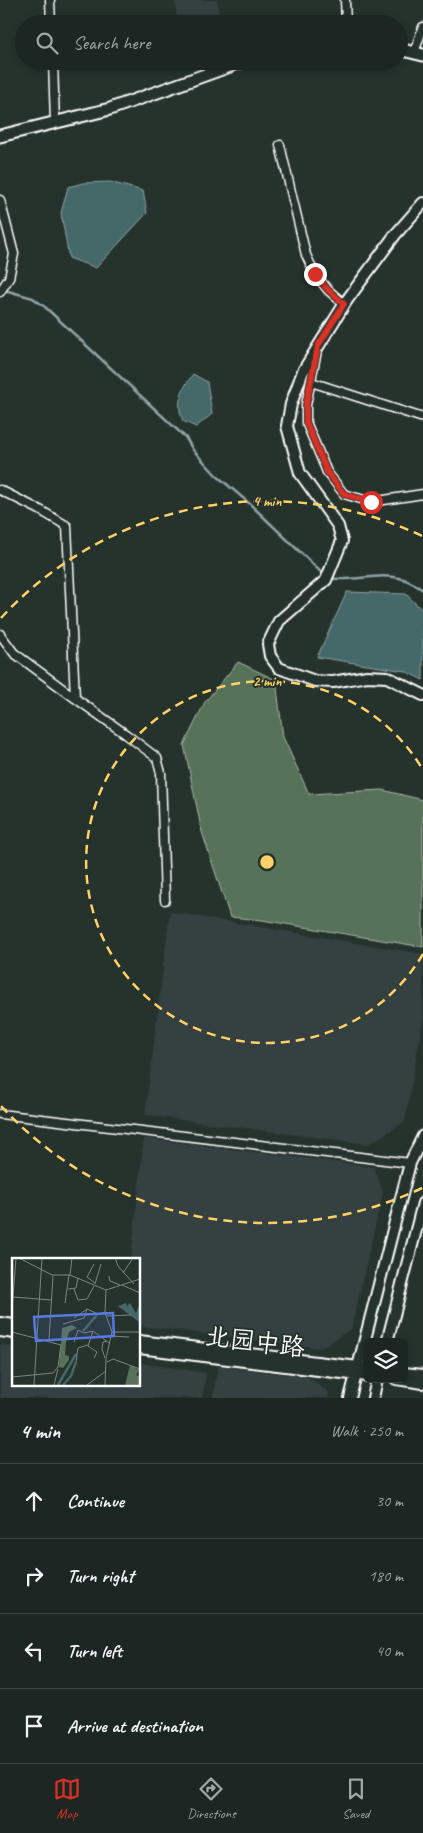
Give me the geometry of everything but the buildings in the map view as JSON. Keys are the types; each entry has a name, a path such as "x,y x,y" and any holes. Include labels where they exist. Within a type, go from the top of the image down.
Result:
{"main road":[{"path":"0,136 110,109 219,70"}],"street":[{"path":"50,0 51,15"},
{"path":"345,0 346,15"},
{"path":"419,54 423,27"},
{"path":"53,70 55,123"},
{"path":"280,145 306,255 315,274 328,290 344,304"},
{"path":"0,200 14,254 9,278 0,292"},
{"path":"423,203 394,235 344,304 303,371 291,404 288,426 300,472 338,526 342,541 327,577 279,621 268,644 270,656 279,668 314,681 333,682 367,676 387,677 423,694"},
{"path":"318,346 306,405 306,422 327,472 344,494 371,502 423,494"},
{"path":"311,382 423,418"},
{"path":"0,490 67,526 75,698"},
{"path":"0,634 14,652 75,698 128,734 157,758 161,773 165,900"},
{"path":"0,1114 410,1163"},
{"path":"350,1398 360,1370 410,1163 423,1136"},
{"path":"388,1338 423,1203"},
{"name":"北园中路","path":"140,1341 360,1370"},
{"name":"北园中路","path":"140,1348 360,1370"},
{"path":"408,1373 423,1375"},
{"path":"408,1381 423,1383"},
{"path":"372,1398 376,1383"}],"shaded area":[{"path":"175,0 217,0 220,15 177,15"},
{"path":"170,912 423,954 423,1018 405,1122 368,1144 145,1115"},
{"path":"144,1138 374,1167 383,1192 351,1329 321,1348 140,1326 140,1258 131,1258"},
{"path":"0,1345 12,1347 12,1386 140,1386 140,1363 206,1373 202,1398 0,1398"},
{"path":"218,1366 308,1377 329,1393 328,1398 213,1398"}],"green space":[{"path":"238,662 276,680 283,737 309,794 382,790 423,800 423,947 262,920 230,917 202,832 184,745 205,702"}],"water":[{"path":"110,182 143,191 147,213 96,268 69,258 61,213 68,187 83,183"},
{"path":"193,374 207,382 212,414 196,427 183,421 180,408 183,390"},
{"path":"347,592 406,594 423,611 423,680 405,671 317,657"}],"waterway":[{"path":"8,291 33,298 45,307 186,438 193,450 216,475 250,504 324,575"},
{"path":"328,578 394,577 408,581 423,590"}],"route":[{"path":"315,274 328,290 344,304 318,346 306,405 306,422 327,472 344,494 371,502"}]}
